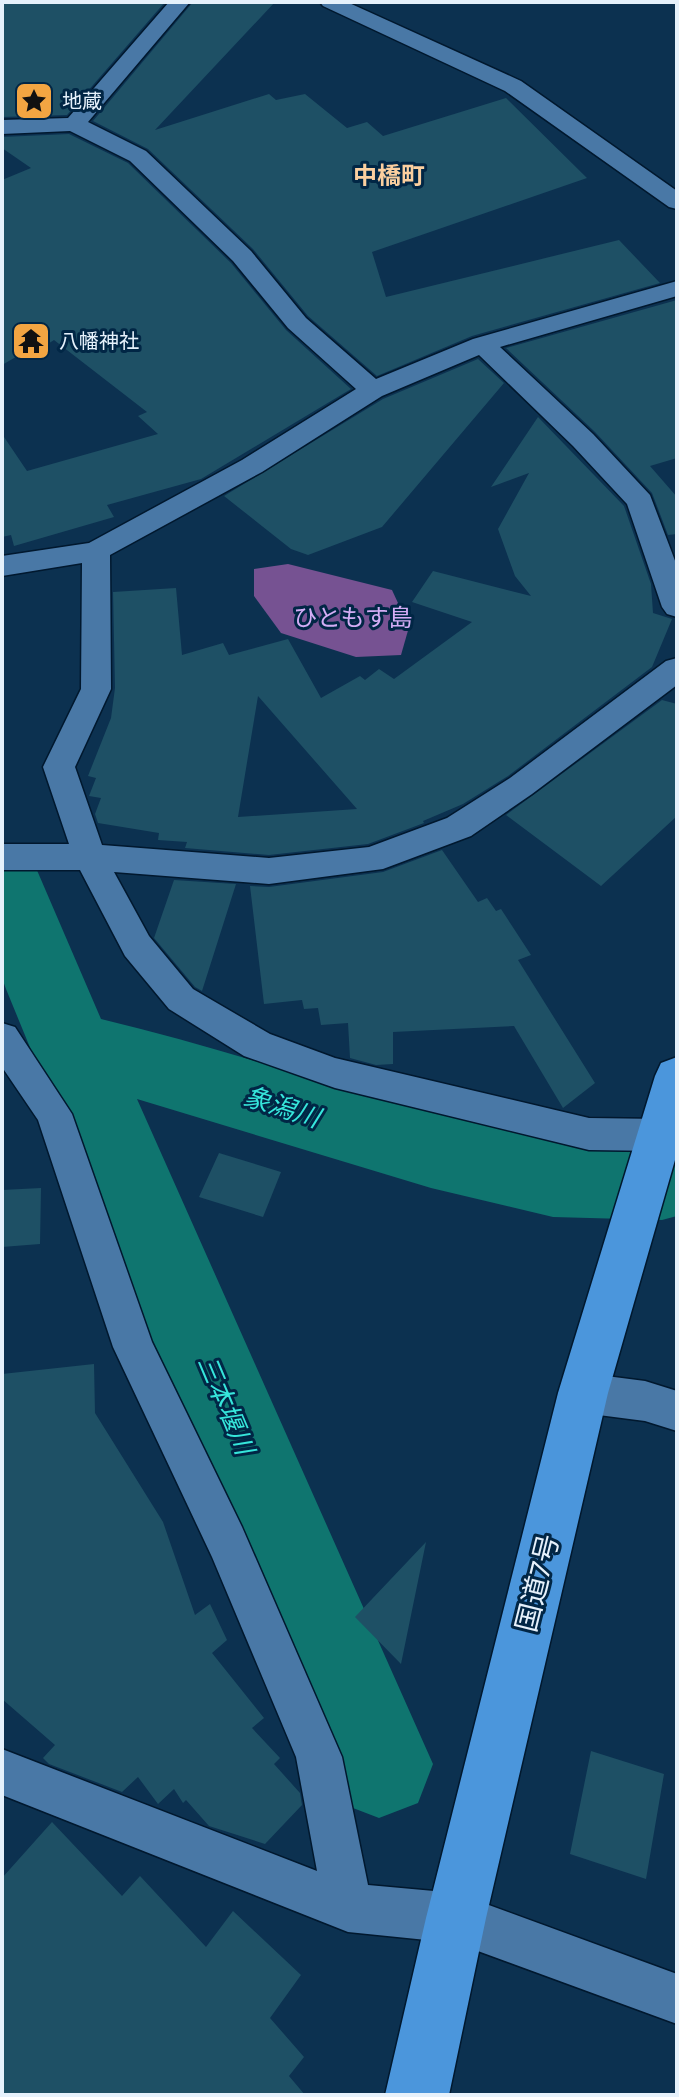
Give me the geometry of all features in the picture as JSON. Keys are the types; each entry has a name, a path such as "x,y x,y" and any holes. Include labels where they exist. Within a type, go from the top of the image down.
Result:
{"highway":[{"name":"国道7号","path":"417,2095 456,1918 583,1393 677,1076"}],"street":[{"path":"74,124 180,2"},
{"path":"330,2 373,13 513,86 677,202"},
{"path":"2,127 74,124 138,156 242,256 297,323 373,390"},
{"path":"2,566 96,551 252,466 373,390 482,344 677,288"},
{"path":"482,344 583,440 640,501 677,607"},
{"path":"96,551 96,689 59,767 90,857 137,946 181,999 257,1045 335,1073 589,1134 659,1140"},
{"path":"2,857 90,857 269,871 371,860 459,827 521,786 677,669"},
{"path":"2,1038 54,1114 133,1347 227,1542 319,1757 348,1908"},
{"path":"583,1393 645,1401 677,1411"},
{"path":"2,1772 348,1908 456,1918 677,1999"}],"green space":[{"name":"ひともす島","path":"288,564 392,590 409,627 401,655 356,657 281,633 254,596 254,569"}],"building":[{"path":"2,2 165,2 67,115 2,117"},
{"path":"193,2 275,2 155,130 269,94 276,100 305,94 347,128 367,122 383,136 506,98 587,178 372,252 386,297 619,240 660,283 472,336 377,376 308,316 253,249 148,149 93,121"},
{"path":"69,134 128,163 231,263 286,330 351,389 201,479 107,505 114,517 14,546 11,535 2,537 2,434 27,471 158,434 138,416 147,412 54,340 40,349 35,346 2,365 2,180 31,168 2,148 2,137"},
{"path":"677,300 677,458 650,466 677,497 677,534 668,535 652,493 595,432 506,348"},
{"path":"478,359 504,383 382,527 308,555 291,549 224,496 383,399"},
{"path":"538,417 624,506 651,584 653,613 672,619 652,667 508,776 463,804 424,823 368,844 269,855 185,848 187,842 158,840 159,833 98,823 95,814 101,798 89,796 96,778 88,776 111,718 115,688 113,592 176,588 182,655 223,643 229,655 288,639 321,698 360,676 365,680 379,669 394,679 472,622 412,602 433,571 531,596 515,576 498,529 529,473 491,487","holes":["258,696 357,809 238,817"]},
{"path":"662,700 677,704 677,816 601,886 506,815"},
{"path":"442,850 478,902 487,898 496,911 501,909 531,955 518,960 595,1083 563,1108 514,1026 393,1032 393,1064 376,1065 350,1058 348,1023 321,1025 318,1008 304,1009 302,1000 264,1004 250,886 269,887 383,872"},
{"path":"174,880 236,884 202,991 195,987 154,938"},
{"path":"219,1153 281,1172 263,1217 199,1197"},
{"path":"41,1188 40,1244 2,1247 2,1190"},
{"path":"94,1364 95,1413 163,1522 195,1615 210,1604 227,1640 212,1653 264,1718 252,1728 280,1758 274,1764 300,1793 302,1805 265,1844 209,1826 186,1800 183,1803 174,1789 158,1804 138,1777 122,1792 49,1764 43,1758 55,1745 2,1699 2,1374"},
{"path":"426,1542 401,1664 355,1617"},
{"path":"591,1751 664,1774 646,1879 570,1854"},
{"path":"52,1822 122,1896 140,1876 206,1947 233,1911 301,1975 270,2018 304,2057 289,2076 305,2095 2,2095 2,1878"}],"waterway":[{"name":"三本堰川","path":"2,875 47,989 379,1764"},
{"name":"象潟川","path":"72,1047 492,1165 579,1181 662,1181 677,1177"}],"place":[{"name":"地蔵","path":"34,101"},
{"name":"八幡神社","path":"31,341"}],"district":[{"name":"中橋町","path":"389,176"}]}
